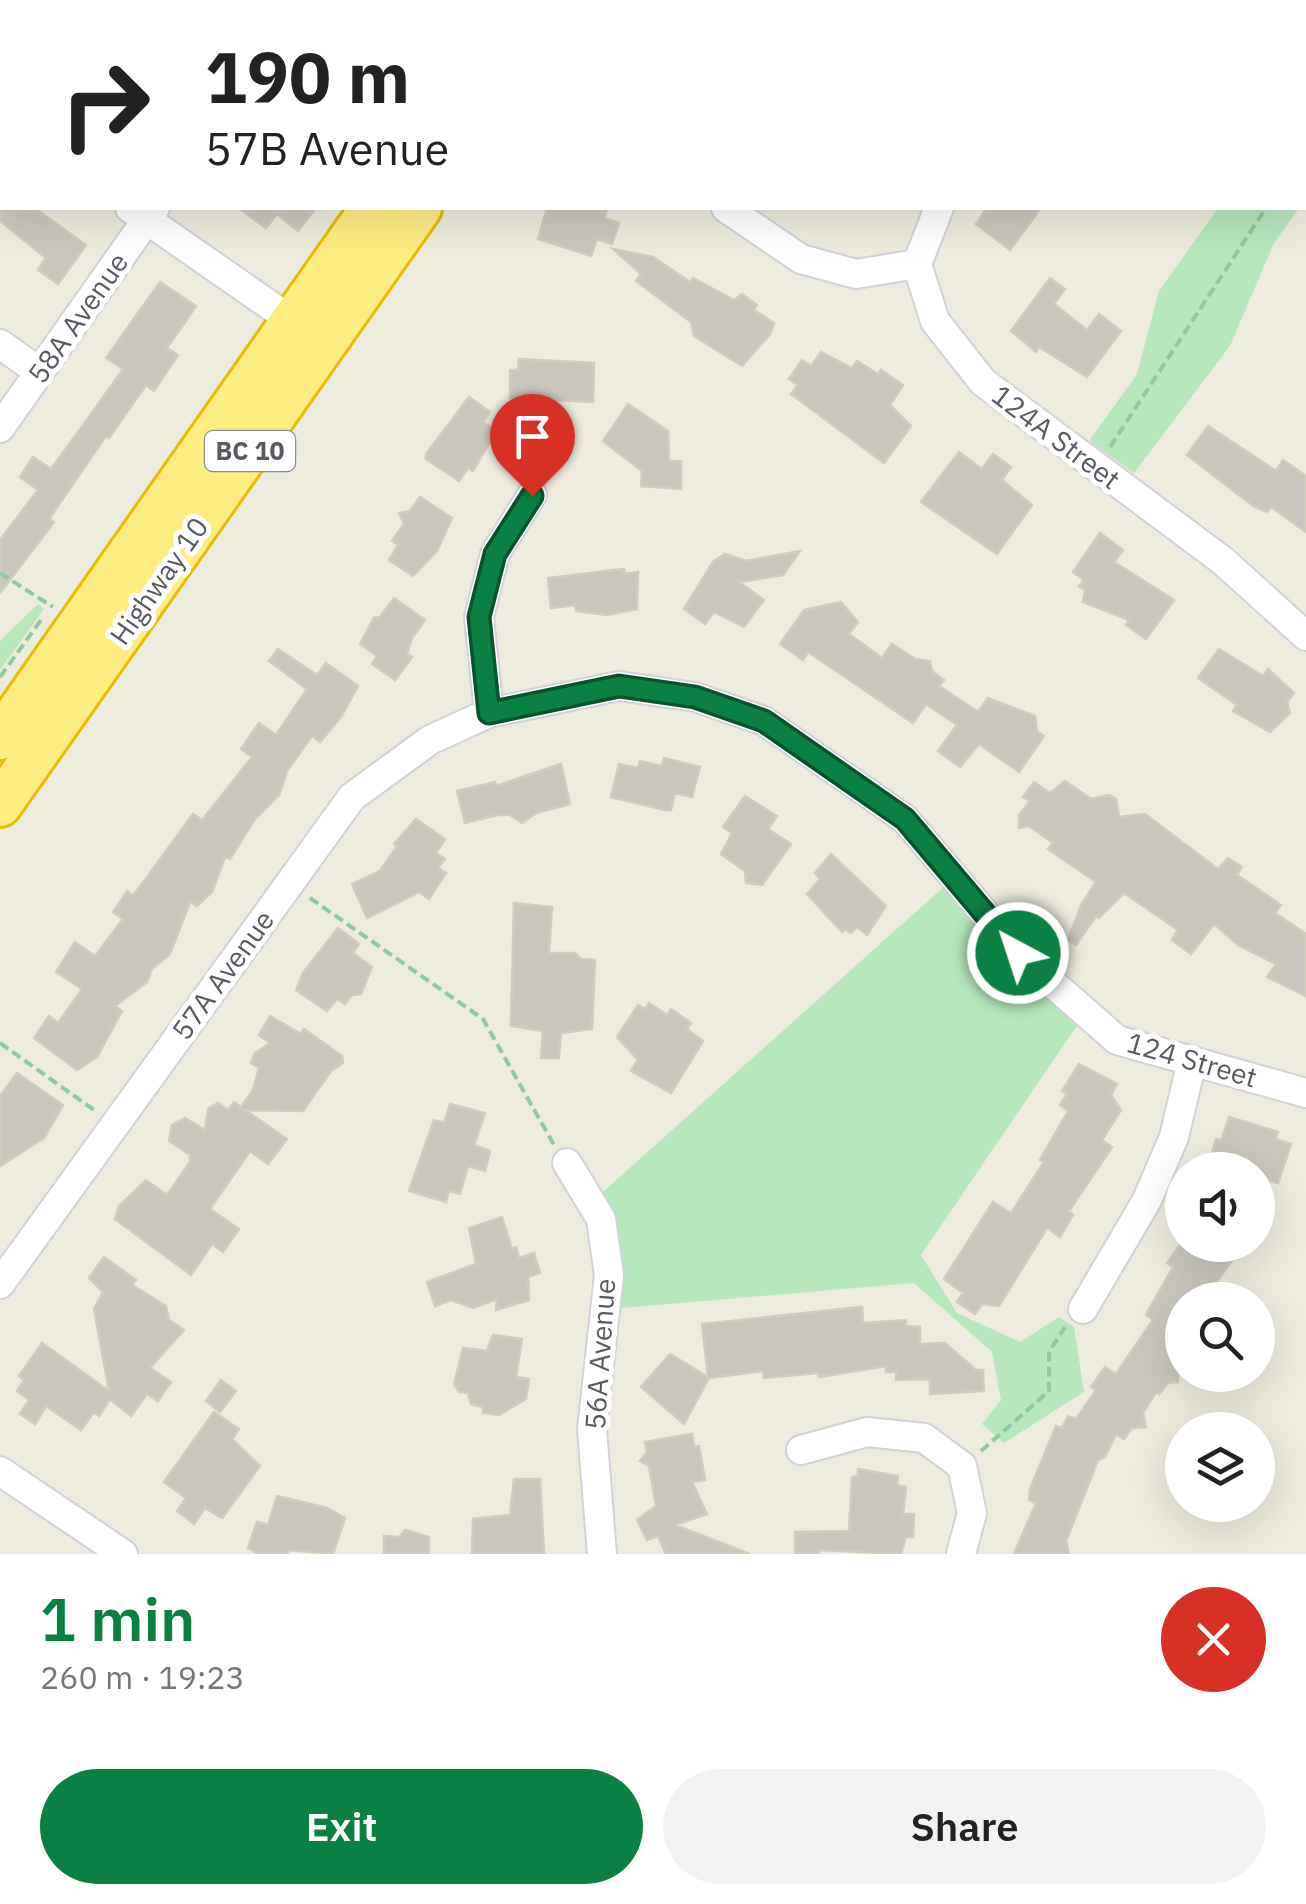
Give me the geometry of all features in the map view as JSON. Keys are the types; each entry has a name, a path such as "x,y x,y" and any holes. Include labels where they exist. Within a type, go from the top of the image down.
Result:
{"highway":[{"name":"Highway 10","path":"0,738 371,210"},
{"name":"Highway 10","path":"0,805 419,210"},
{"path":"80,694 83,657 286,366 291,320"}],"street":[{"path":"729,210 801,259 856,274 917,264 938,210"},
{"path":"144,211 291,320"},
{"name":"58A Avenue","path":"0,428 144,211"},
{"name":"124A Street","path":"917,264 935,320 983,382 1223,561 1306,636"},
{"path":"0,344 38,372"},
{"path":"489,713 479,617 495,554 532,496"},
{"name":"124 Street","path":"489,713 619,686 695,697 764,721 905,819 1018,953 1117,1040 1306,1093"},
{"name":"57A Avenue","path":"0,1284 352,797 430,740 489,713"},
{"path":"1083,1309 1147,1200 1174,1137 1192,1061"},
{"name":"56A Avenue","path":"567,1163 600,1219 609,1274 592,1429 602,1554"},
{"path":"801,1450 866,1432 924,1438 962,1466 972,1513 961,1554"},
{"path":"0,1471 123,1554"}],"path":[{"path":"1097,468 1265,210"},
{"path":"0,573 52,609"},
{"path":"0,677 63,593"},
{"path":"289,884 483,1020 538,1123 567,1163"},
{"path":"0,1044 116,1124"},
{"path":"962,1466 1048,1391 1052,1343 1083,1309"}],"green space":[{"path":"1217,210 1298,210 1274,243 1230,346 1134,473 1089,441 1137,374 1159,291"},
{"path":"38,604 44,609 0,670 0,641"},
{"path":"947,884 1080,1021 921,1255 957,1313 1020,1342 1059,1317 1074,1327 1084,1392 1004,1443 982,1424 1001,1400 992,1352 914,1283 611,1309 595,1199"}],"building":[{"path":"0,210 37,210 86,245 58,284 38,270 46,258 0,221"},
{"path":"242,210 314,210 298,231 277,214 266,228"},
{"path":"546,210 607,210 604,218 619,223 612,244 597,239 591,256 538,239"},
{"path":"986,210 1040,210 1010,250 976,224"},
{"path":"613,249 653,257 690,282 693,278 734,300 742,294 757,305 754,310 774,323 770,334 742,366 694,336 691,322 636,281 641,274"},
{"path":"1050,278 1065,289 1054,304 1087,330 1099,314 1121,331 1087,377 1039,347 1036,352 1011,331"},
{"path":"160,282 196,306 167,348 178,355 154,391 146,385 109,438 106,436 49,519 54,522 0,593 0,540 38,490 20,477 33,457 51,469 94,410 123,369 106,358"},
{"path":"821,352 852,368 857,361 878,374 881,370 903,385 890,405 911,426 884,463 791,394 798,385 789,379 802,360 811,366"},
{"path":"519,359 594,363 593,402 510,398 510,370 518,370"},
{"path":"469,397 490,412 483,422 496,431 473,471 468,468 459,481 426,459 426,454"},
{"path":"628,404 668,431 669,461 681,461 681,489 641,486 642,471 603,441"},
{"path":"1208,426 1276,471 1283,460 1306,476 1306,532 1271,507 1267,512 1253,506 1187,455"},
{"path":"959,452 982,469 993,454 1011,467 1002,480 1032,505 997,554 921,502"},
{"path":"420,497 452,518 437,551 413,576 389,560 398,545 392,541 404,524 399,513 410,511"},
{"path":"1100,533 1123,550 1114,562 1174,600 1146,639 1126,625 1129,620 1083,602 1085,590 1079,586 1084,580 1073,572"},
{"path":"800,551 783,575 739,582 764,600 744,627 714,612 705,624 684,609 713,562 725,554 746,561"},
{"path":"624,569 625,574 638,572 637,609 607,615 576,611 575,605 551,608 548,578"},
{"path":"394,598 425,620 412,638 407,654 412,657 395,680 372,664 377,656 360,644 374,618 380,617"},
{"path":"841,602 858,622 849,634 882,658 892,644 915,659 930,661 932,671 944,680 939,686 978,712 988,698 1035,716 1037,731 1044,736 1019,772 979,744 960,767 938,751 957,725 926,704 913,723 808,652 803,660 780,644 804,610"},
{"path":"278,649 317,675 326,663 358,686 341,717 320,742 312,736 287,771 279,795 255,819 230,859 225,857 212,892 197,906 190,902 170,954 152,969 147,982 115,1006 122,1011 97,1057 77,1070 34,1038 49,1016 58,1023 82,989 56,972 75,942 95,956 123,919 113,912 127,891 133,896 193,814 202,820 252,757 241,749 259,723 276,735 307,689 269,661"},
{"path":"1219,649 1263,676 1268,669 1294,693 1287,702 1290,713 1270,732 1233,711 1237,705 1198,678"},
{"path":"664,758 700,767 692,797 675,793 671,810 665,810 611,797 619,764 638,768 640,761 662,766"},
{"path":"561,764 570,804 536,813 522,823 510,815 497,815 465,823 457,791 495,782 496,786"},
{"path":"1065,781 1091,799 1109,795 1116,799 1119,817 1145,814 1218,869 1228,858 1242,867 1237,875 1281,905 1275,913 1306,934 1306,996 1267,977 1276,964 1238,945 1214,924 1191,954 1172,940 1178,930 1124,893 1099,918 1096,916 1076,945 1068,940 1081,905 1096,882 1048,849 1053,843 1029,826 1019,828 1019,815 1030,801 1023,797 1034,782 1050,793"},
{"path":"745,796 777,816 768,829 791,844 762,885 746,883 745,871 721,854 732,833 723,827"},
{"path":"416,819 445,839 436,853 445,859 438,868 446,873 429,899 419,892 367,918 352,884 380,871 397,846 394,844"},
{"path":"831,854 886,906 867,935 857,927 851,933 845,929 842,932 807,894 820,879 815,873"},
{"path":"514,903 552,907 549,953 575,953 581,959 595,960 592,1029 561,1033 559,1058 541,1058 543,1031 511,1026"},
{"path":"338,928 359,944 353,953 372,967 361,994 352,995 345,1004 337,999 327,1011 296,990 303,973"},
{"path":"649,1003 667,1015 671,1009 691,1023 687,1029 703,1041 671,1093 631,1071 638,1060 617,1037 638,1005 645,1009"},
{"path":"270,1016 301,1034 304,1029 342,1056 343,1063 331,1071 303,1111 245,1110 287,1139 268,1164 250,1151 210,1209 239,1229 223,1252 212,1244 191,1275 115,1219 119,1206 146,1180 167,1195 190,1162 190,1155 169,1141 172,1125 185,1118 205,1130 208,1109 218,1103 228,1110 234,1102 241,1107 253,1090 259,1068 251,1063 254,1054 270,1043 259,1035"},
{"path":"1079,1064 1117,1084 1111,1095 1121,1110 1102,1140 1112,1147 1069,1211 1073,1215 1060,1237 1047,1228 999,1306 982,1304 975,1314 957,1302 963,1293 944,1279 993,1202 1011,1213 1044,1162 1040,1160 1068,1111 1060,1105 1067,1094 1062,1091"},
{"path":"17,1073 63,1105 44,1138 0,1166 0,1096"},
{"path":"450,1104 485,1113 474,1145 490,1151 485,1171 468,1166 460,1194 449,1191 446,1202 409,1191 434,1120 444,1123"},
{"path":"1229,1117 1278,1132 1275,1139 1291,1144 1278,1183 1275,1152 1212,1152 1216,1139 1221,1141"},
{"path":"502,1217 512,1249 516,1247 519,1258 534,1253 540,1273 528,1277 529,1300 496,1310 497,1299 473,1308 451,1300 435,1306 427,1282 476,1264 469,1228"},
{"path":"104,1257 136,1280 132,1285 166,1306 169,1320 184,1330 150,1368 171,1382 158,1401 147,1394 131,1416 110,1399 99,1416 94,1412 81,1430 46,1406 35,1424 20,1414 29,1400 17,1391 24,1380 19,1376 42,1343 109,1391 94,1309 103,1292 89,1278"},
{"path":"1231,1262 1217,1282 1165,1282 1165,1387 1159,1394 1156,1392 1143,1413 1146,1427 1132,1428 1124,1439 1116,1434 1105,1457 1098,1460 1066,1541 1069,1554 1014,1554 1036,1503 1029,1500 1030,1489 1056,1426 1062,1428 1068,1416 1076,1419 1096,1390 1091,1387 1105,1367 1116,1374 1153,1320 1146,1315 1173,1267 1167,1263"},
{"path":"862,1307 863,1323 906,1320 906,1326 920,1327 920,1344 945,1343 976,1370 983,1370 984,1391 930,1394 930,1379 896,1380 896,1372 886,1372 886,1366 819,1377 818,1373 764,1378 763,1371 709,1378 684,1424 641,1387 670,1354 708,1377 702,1324"},
{"path":"493,1335 522,1339 516,1377 529,1379 526,1399 499,1415 483,1413 483,1407 471,1404 468,1393 459,1392 454,1384 463,1348 487,1351"},
{"path":"221,1380 236,1391 220,1412 206,1401"},
{"path":"214,1412 239,1429 232,1439 260,1466 222,1518 205,1508 194,1524 177,1511 186,1498 164,1482"},
{"path":"692,1434 694,1447 699,1446 705,1480 692,1482 707,1514 675,1525 750,1554 666,1554 658,1536 647,1540 637,1520 656,1506 649,1466 640,1461 647,1452 645,1442"},
{"path":"858,1469 898,1476 897,1485 906,1487 903,1514 914,1514 913,1537 906,1537 901,1554 819,1550 819,1554 795,1554 795,1532 849,1531 852,1477 858,1476"},
{"path":"514,1479 540,1479 544,1554 472,1554 473,1519 510,1515"},
{"path":"277,1496 327,1508 345,1518 333,1554 289,1550 287,1554 259,1554 248,1548 257,1522 268,1525"},
{"path":"405,1530 429,1537 429,1554 384,1554 384,1536 399,1537"}],"route":[{"path":"532,496 495,554 479,617 489,713 619,686 695,697 764,721 905,819 1018,953"}]}
